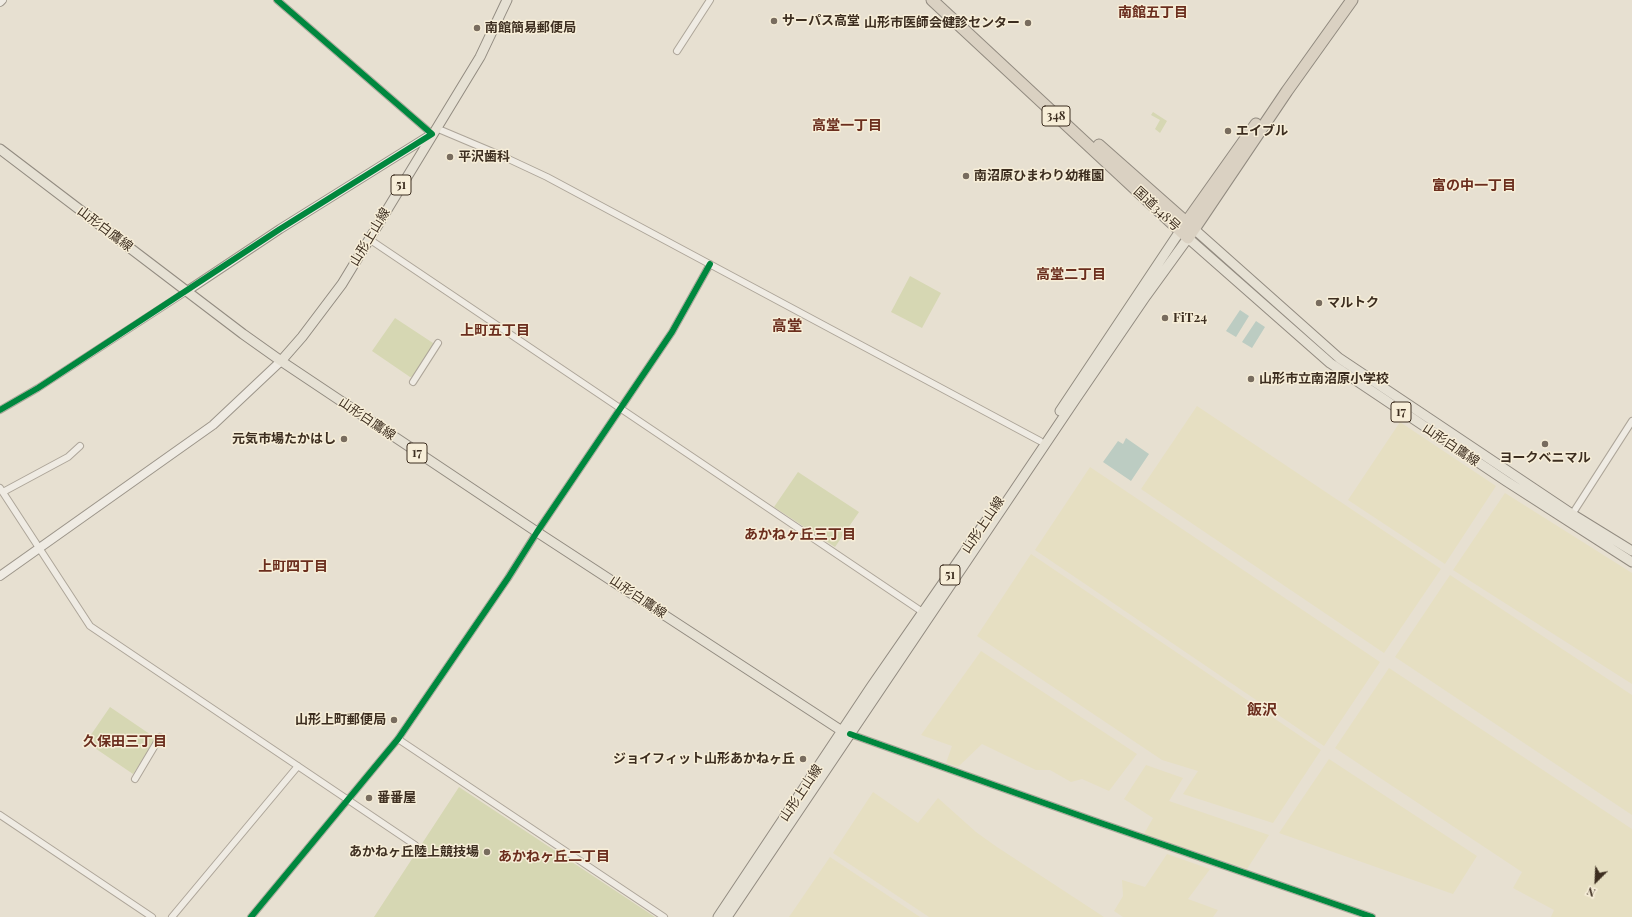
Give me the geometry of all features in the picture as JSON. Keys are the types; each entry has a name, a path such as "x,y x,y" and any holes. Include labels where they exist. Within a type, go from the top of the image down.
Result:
{"highway":[{"name":"国道348号","path":"932,0 1187,230"},
{"name":"国道348号","path":"940,0 1187,230"},
{"name":"国道348号","path":"1187,230 1343,0"},
{"name":"国道348号","path":"1187,230 1352,0"}],"main road":[{"name":"山形上山線","path":"281,361 302,337 342,284 480,57 507,0"},
{"name":"山形白鷹線","path":"0,148 243,334 281,361 537,532 846,732"},
{"name":"山形上山線","path":"727,917 924,613 1040,441 1187,230"},
{"name":"山形上山線","path":"718,917 1146,296 1187,230"},
{"name":"山形白鷹線","path":"1187,230 1330,363 1384,400 1570,518 1632,562"},
{"name":"山形白鷹線","path":"1570,518 1632,551"}],"street":[{"path":"277,0 434,131 500,155 547,177 1040,441"},
{"path":"677,51 710,0"},
{"path":"0,410 38,388 280,229 434,131"},
{"path":"369,239 924,613"},
{"path":"251,917 398,739 508,578 537,532 672,332 710,264"},
{"path":"413,382 438,343"},
{"path":"0,576 213,425 281,361"},
{"path":"1570,518 1632,421"},
{"path":"80,446 68,457 1,490 90,626 415,845"},
{"path":"846,732 1078,815 1372,917"},
{"path":"134,779 160,737"},
{"path":"398,739 664,917"},
{"path":"172,917 298,766"},
{"path":"0,815 152,917"}],"shaded area":[{"path":"1240,310 1249,316 1236,337 1226,331"},
{"path":"1256,321 1265,327 1252,348 1242,342"},
{"path":"1197,406 1441,569 1384,653 1141,489"},
{"path":"1400,422 1496,486 1445,564 1348,500"},
{"path":"1126,438 1149,454 1131,481 1103,462 1118,441 1123,444"},
{"path":"1090,467 1380,662 1324,746 1035,550"},
{"path":"1505,493 1632,573 1632,684 1453,570"},
{"path":"1031,554 1321,750 1273,823 1183,794 1198,771 1162,760 977,636"},
{"path":"1450,575 1632,695 1632,815 1395,657"},
{"path":"981,651 1137,754 1109,791 1082,779 1071,782 1050,770 1036,770 982,744 958,767 946,763 952,746 921,735"},
{"path":"1389,668 1632,829 1632,917 1551,917 1554,910 1513,888 1522,872 1335,748"},
{"path":"1329,759 1477,856 1453,894 1279,833"},
{"path":"1146,765 1183,778 1169,801 1269,835 1247,869 1144,834 1153,818 1124,799"},
{"path":"873,792 918,823 938,798 976,832 1104,917 929,917 833,853"},
{"path":"1167,854 1210,869 1188,899 1218,910 1213,917 1123,917 1114,911 1123,896 1122,880 1145,887"},
{"path":"830,857 920,917 789,917"}],"green space":[{"path":"1153,112 1167,121 1160,133 1155,129 1160,120 1151,115"},
{"path":"910,276 941,293 922,328 891,312"},
{"path":"395,318 433,343 434,346 415,376 410,377 372,351"},
{"path":"798,472 859,512 835,547 774,507"},
{"path":"110,707 157,739 133,774 86,742"},
{"name":"あかねヶ丘陸上競技場","path":"459,787 655,917 374,917"}],"cycle path":[{"path":"0,410 38,388 280,229 432,134 277,0"},
{"path":"251,917 398,739 508,578 537,532 672,332 710,264"},
{"path":"850,734 1372,917"}],"place":[{"name":"サーパス高堂","path":"774,21"},
{"name":"山形市医師会健診センター","path":"1028,23"},
{"name":"南館簡易郵便局","path":"477,28"},
{"name":"エイブル","path":"1228,131"},
{"name":"平沢歯科","path":"450,157"},
{"name":"南沼原ひまわり幼稚園","path":"966,176"},
{"name":"マルトク","path":"1319,303"},
{"name":"FiT24","path":"1165,318"},
{"name":"山形市立南沼原小学校","path":"1251,379"},
{"name":"元気市場たかはし","path":"344,439"},
{"name":"ヨークベニマル","path":"1545,444"},
{"name":"山形上町郵便局","path":"394,720"},
{"name":"ジョイフィット山形あかねヶ丘","path":"803,759"},
{"name":"番番屋","path":"369,798"},
{"name":"あかねヶ丘陸上競技場","path":"487,852"}],"district":[{"name":"南館五丁目","path":"1153,13"},
{"name":"高堂一丁目","path":"847,126"},
{"name":"富の中一丁目","path":"1474,186"},
{"name":"高堂二丁目","path":"1071,275"},
{"name":"高堂","path":"787,326"},
{"name":"上町五丁目","path":"495,331"},
{"name":"あかねヶ丘三丁目","path":"800,535"},
{"name":"上町四丁目","path":"293,567"},
{"name":"飯沢","path":"1262,710"},
{"name":"久保田三丁目","path":"125,742"},
{"name":"あかねヶ丘二丁目","path":"554,857"}]}
